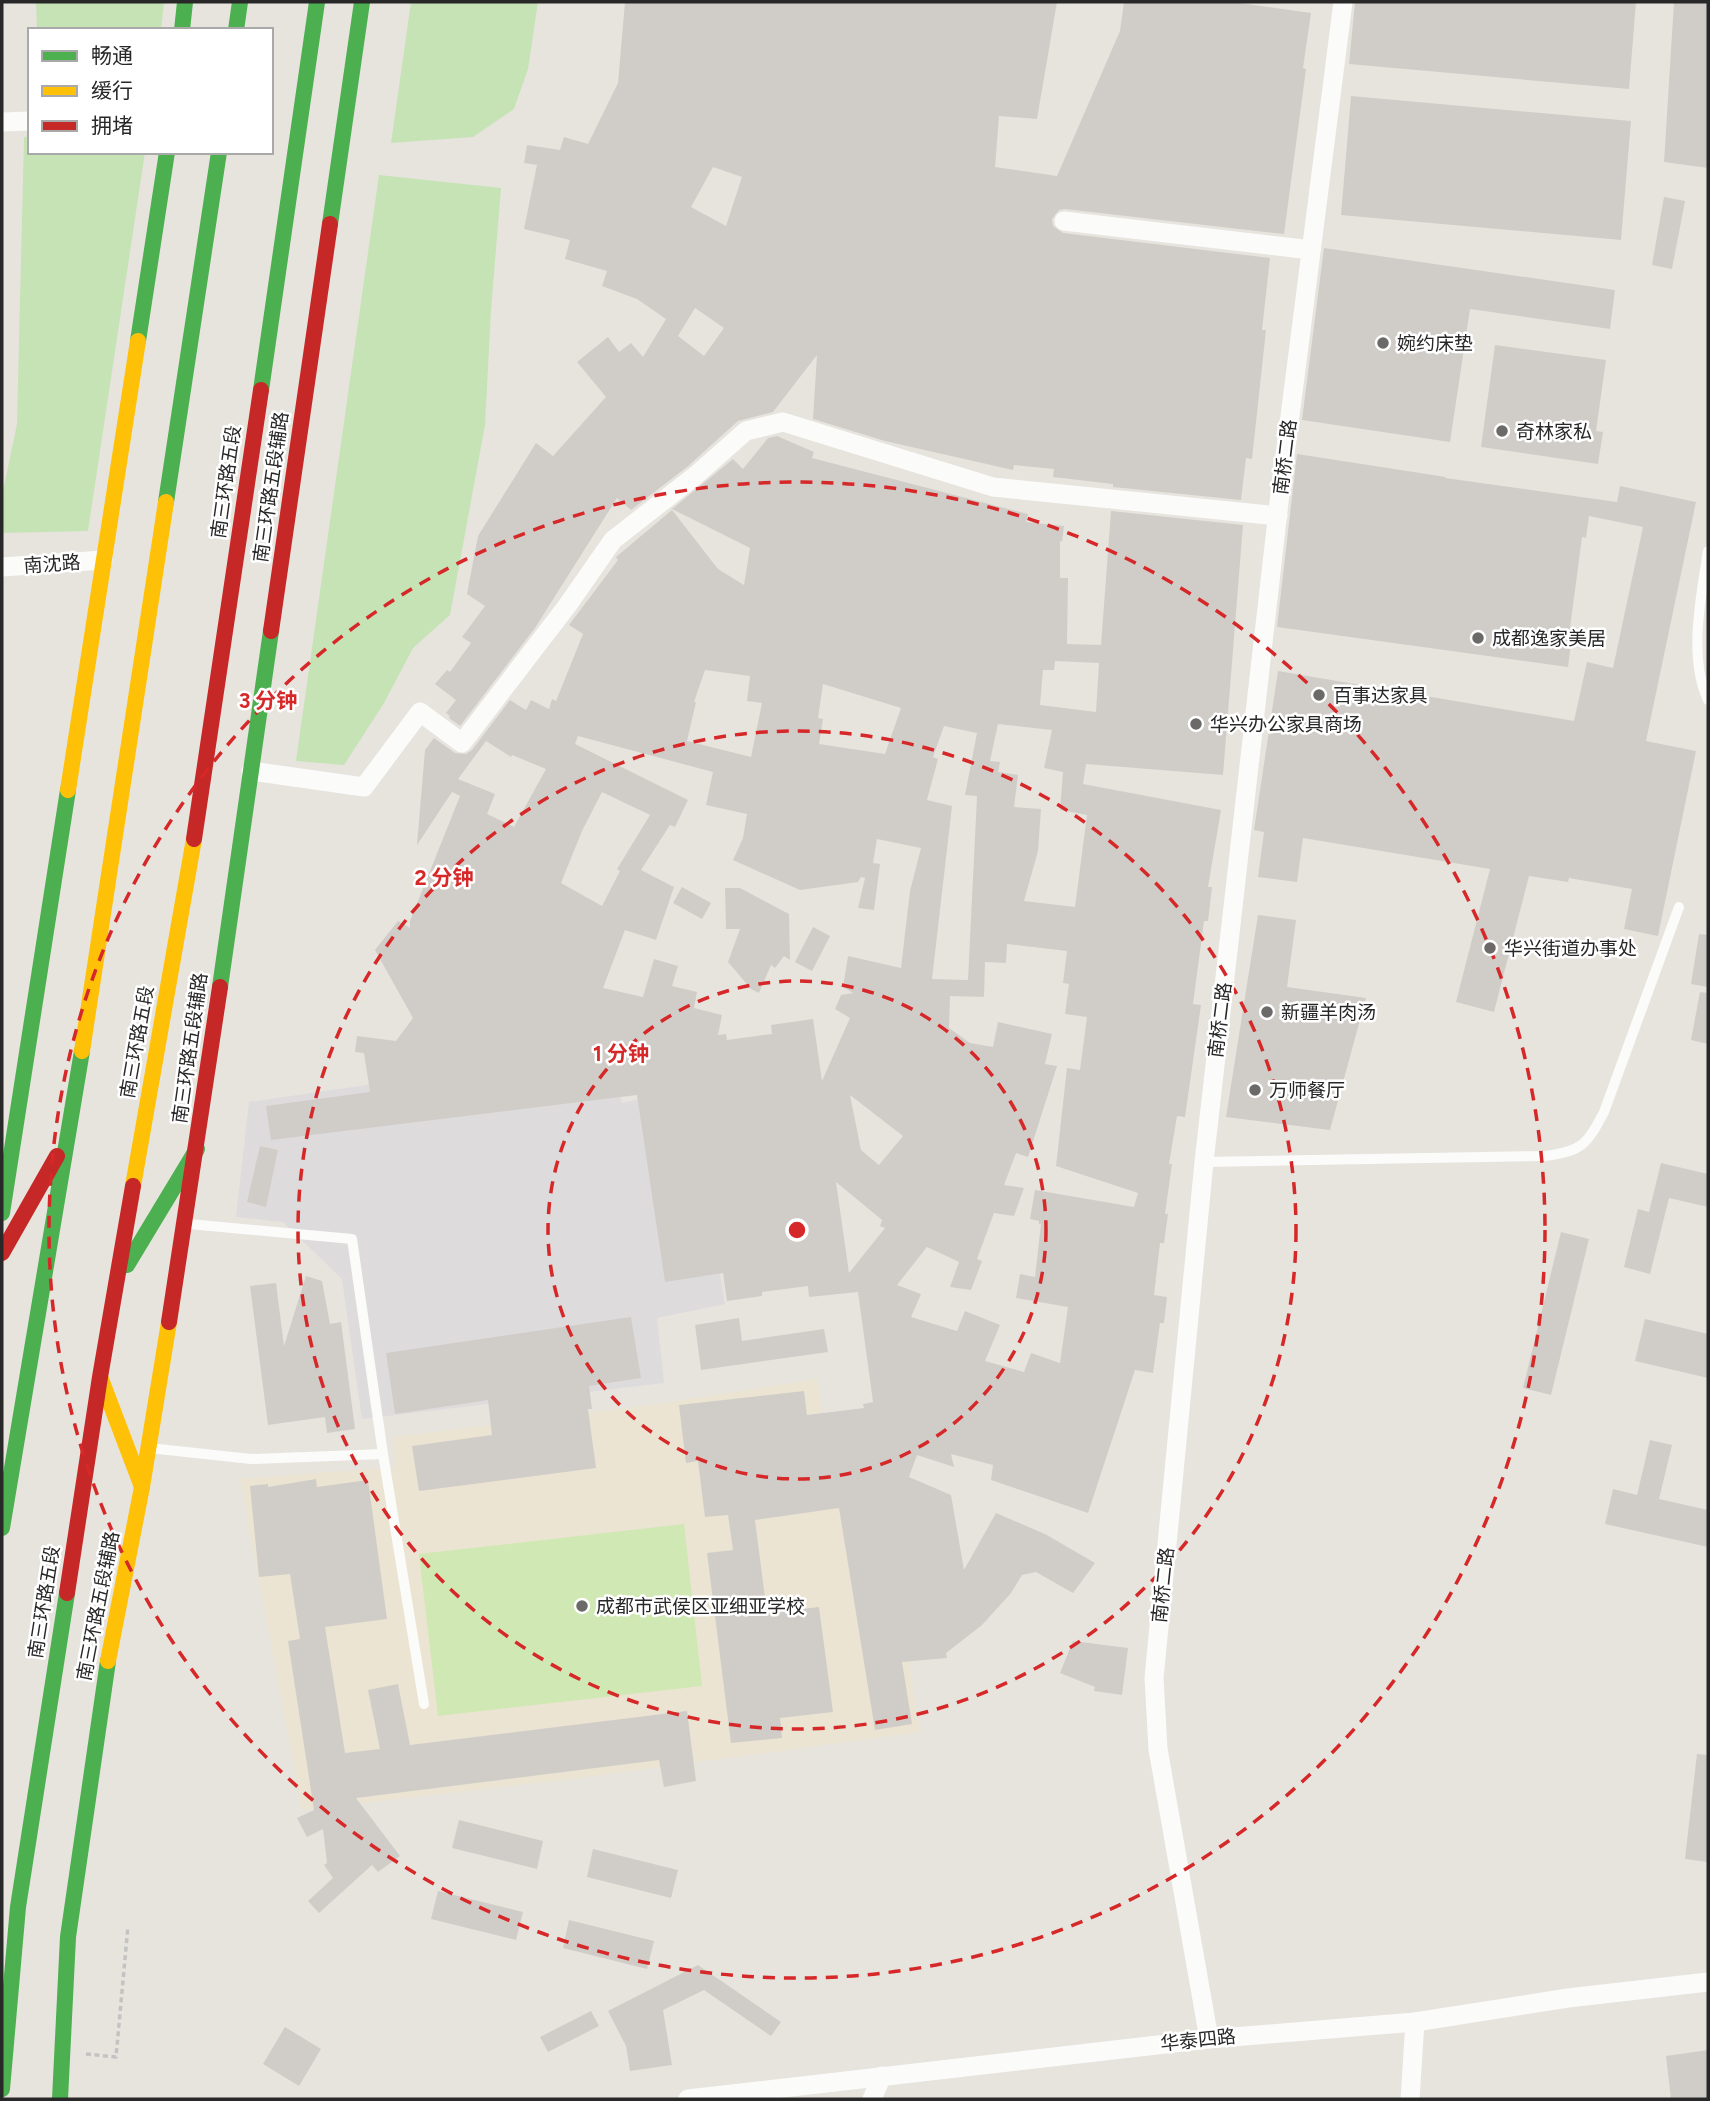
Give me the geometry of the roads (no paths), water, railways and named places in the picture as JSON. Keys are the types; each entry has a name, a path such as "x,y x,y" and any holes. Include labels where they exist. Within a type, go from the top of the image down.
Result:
{"main road":[{"path":"182,28 185,2"},
{"path":"236,28 240,2"},
{"name":"南三环路五段","path":"2,2089 18,1907 100,1377 195,834 317,2"},
{"name":"南三环路五段辅路","path":"60,2099 68,1937 102,1694 149,1448 186,1223 362,2"},
{"path":"2,1213 167,154"},
{"path":"2,1528 69,1135 219,154"},
{"path":"2,1252 69,1135"},
{"path":"116,1283 197,1149"},
{"path":"100,1377 142,1487"}],"street":[{"name":"南桥二路","path":"1209,2039 1158,1749 1154,1678 1204,1163 1278,516 1343,2"},
{"path":"2,122 28,121"},
{"path":"1064,221 1311,250"},
{"path":"251,771 364,787 420,712 462,743 567,606 613,540 695,476 746,431 783,422 993,486 1278,516"},
{"name":"南沈路","path":"2,567 103,560"},
{"name":"华泰四路","path":"688,2099 1209,2039 1415,2022 1568,1998 1708,1982"},
{"path":"1410,2099 1415,2022"},
{"path":"872,2099 882,2076"}],"lane":[{"path":"1708,551 1697,619 1701,685 1708,700"},
{"path":"1204,1163 1567,1153 1588,1141 1604,1112 1679,907"},
{"path":"186,1223 352,1239 383,1454 424,1704"},
{"path":"149,1448 251,1459 383,1454"}],"place":[{"name":"婉约床垫","path":"1383,343"},
{"name":"奇林家私","path":"1502,431"},
{"name":"成都逸家美居","path":"1478,638"},
{"name":"百事达家具","path":"1319,695"},
{"name":"华兴办公家具商场","path":"1196,724"},
{"name":"华兴街道办事处","path":"1490,948"},
{"name":"新疆羊肉汤","path":"1267,1012"},
{"name":"万师餐厅","path":"1255,1090"},
{"name":"成都市武侯区亚细亚学校","path":"582,1606"}]}
